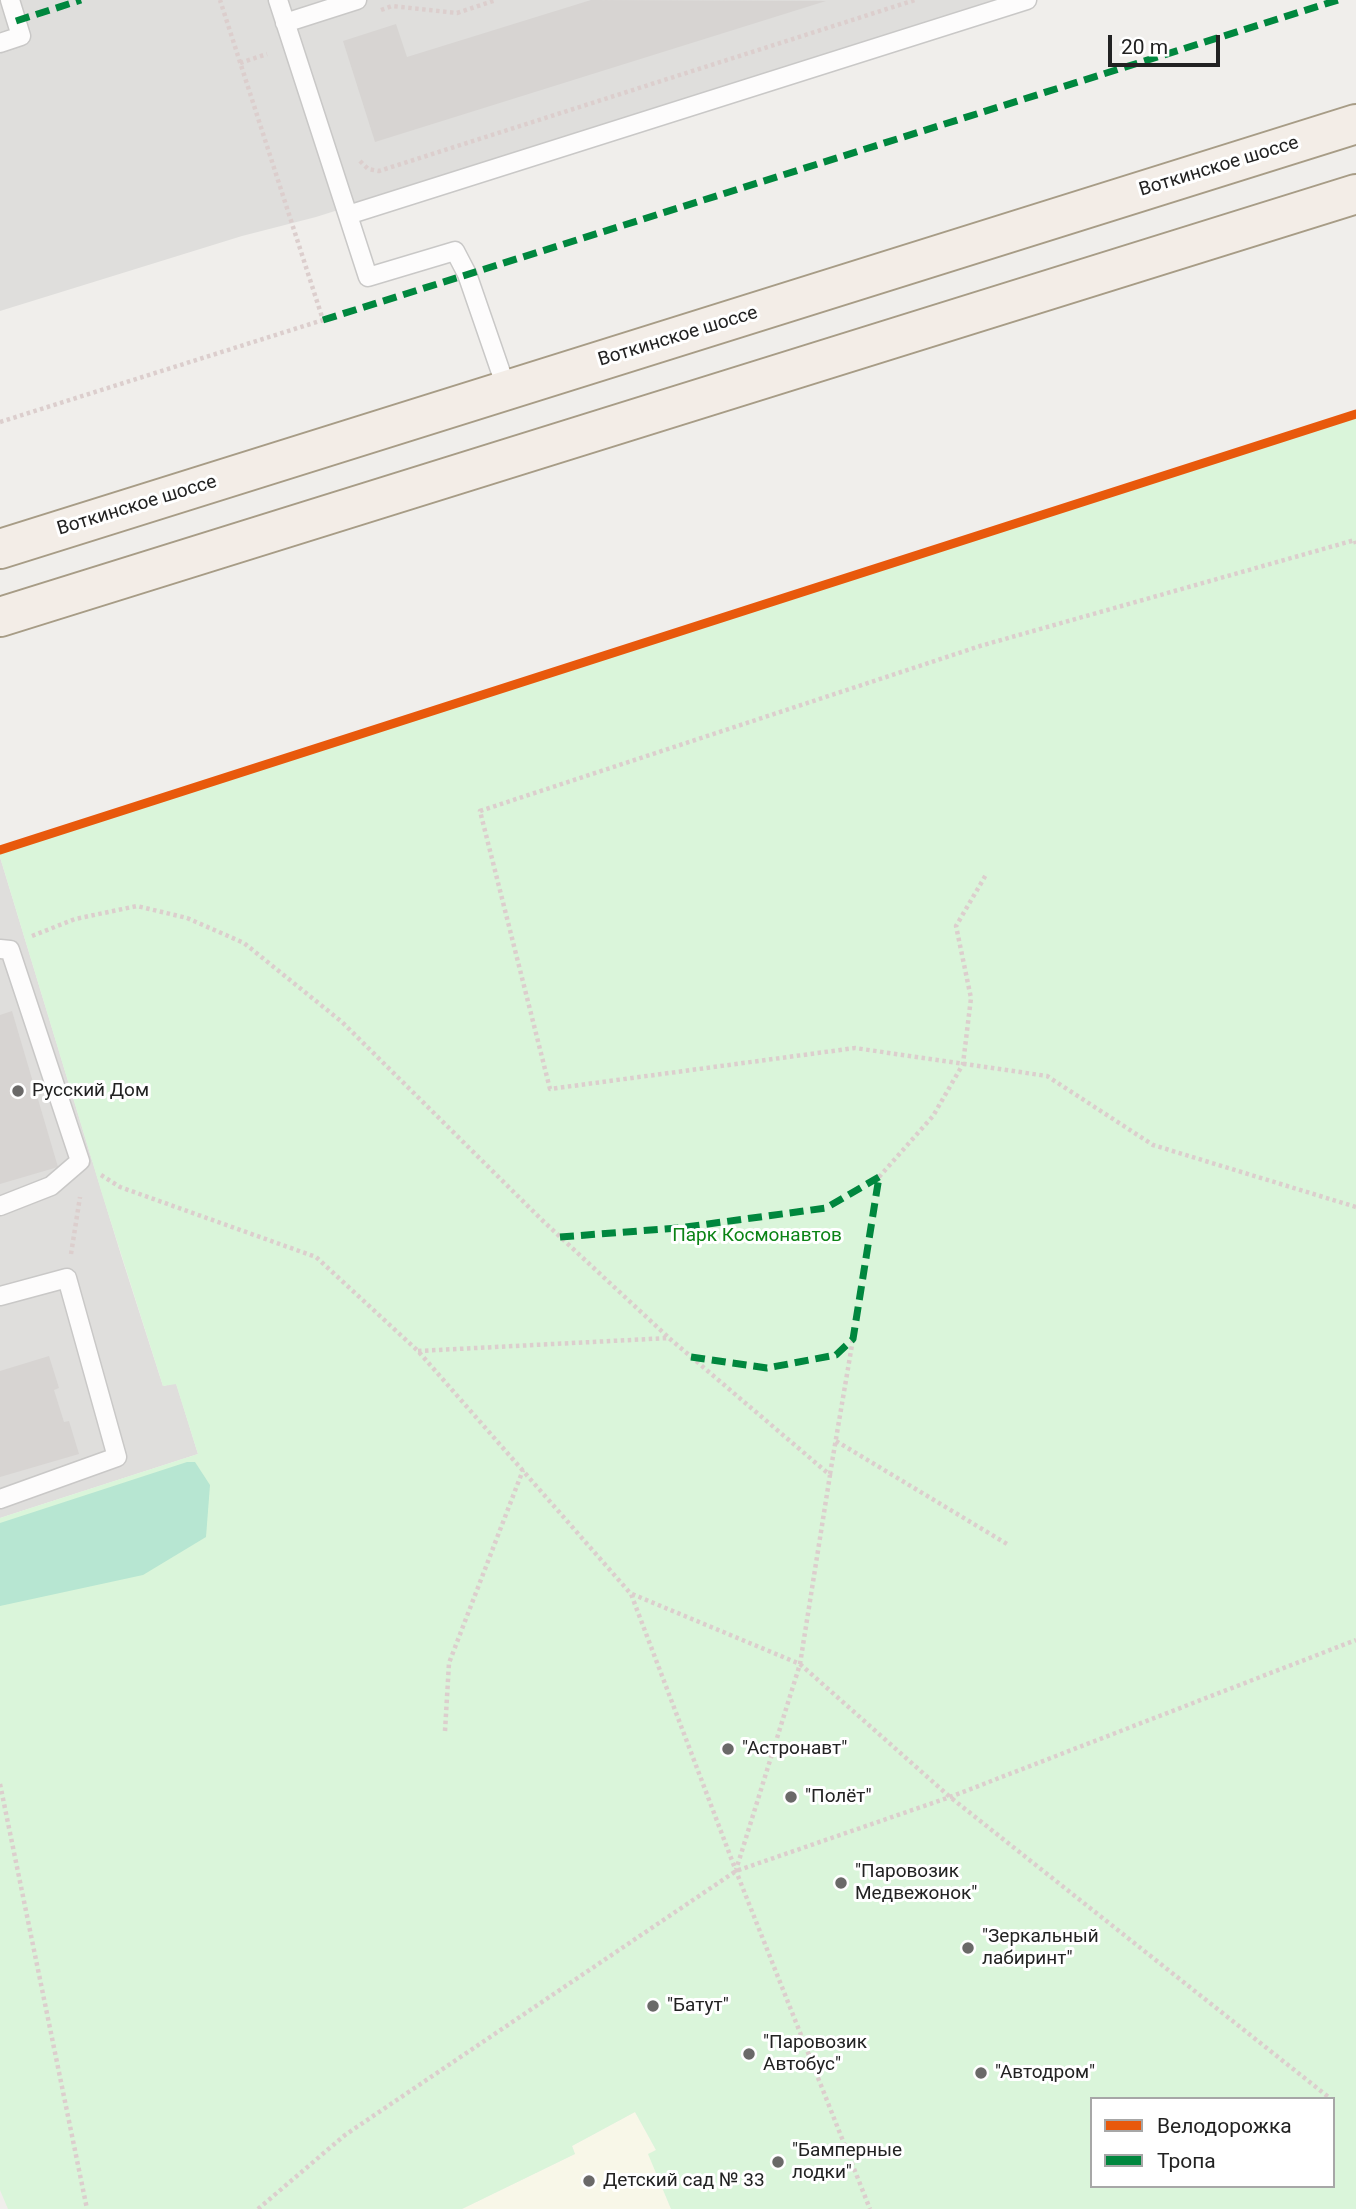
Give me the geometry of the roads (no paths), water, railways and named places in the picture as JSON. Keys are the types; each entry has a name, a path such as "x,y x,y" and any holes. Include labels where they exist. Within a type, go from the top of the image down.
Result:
{"main road":[{"name":"Воткинское шоссе","path":"0,549 1356,124"},
{"path":"0,617 1356,194"}],"lane":[{"path":"0,43 21,36 10,0"},
{"path":"278,0 368,277 454,251 467,274 507,390"},
{"path":"285,23 358,0"},
{"path":"348,215 1027,0"},
{"path":"0,1206 51,1186 80,1161 5,949"},
{"path":"0,1296 68,1278 117,1457 0,1499"}],"place":[{"name":"Русский Дом","path":"18,1091"},
{"name":"\"Астронавт\"","path":"728,1749"},
{"name":"\"Полёт\"","path":"791,1797"},
{"name":"\"Паровозик Медвежонок\"","path":"841,1883"},
{"name":"\"Зеркальный лабиринт\"","path":"968,1948"},
{"name":"\"Батут\"","path":"653,2006"},
{"name":"\"Паровозик Автобус\"","path":"749,2054"},
{"name":"\"Автодром\"","path":"981,2073"},
{"name":"\"Бамперные лодки\"","path":"778,2162"},
{"name":"Детский сад № 33","path":"589,2181"}],"park label":[{"name":"Парк Космонавтов","path":"757,1236"}]}
